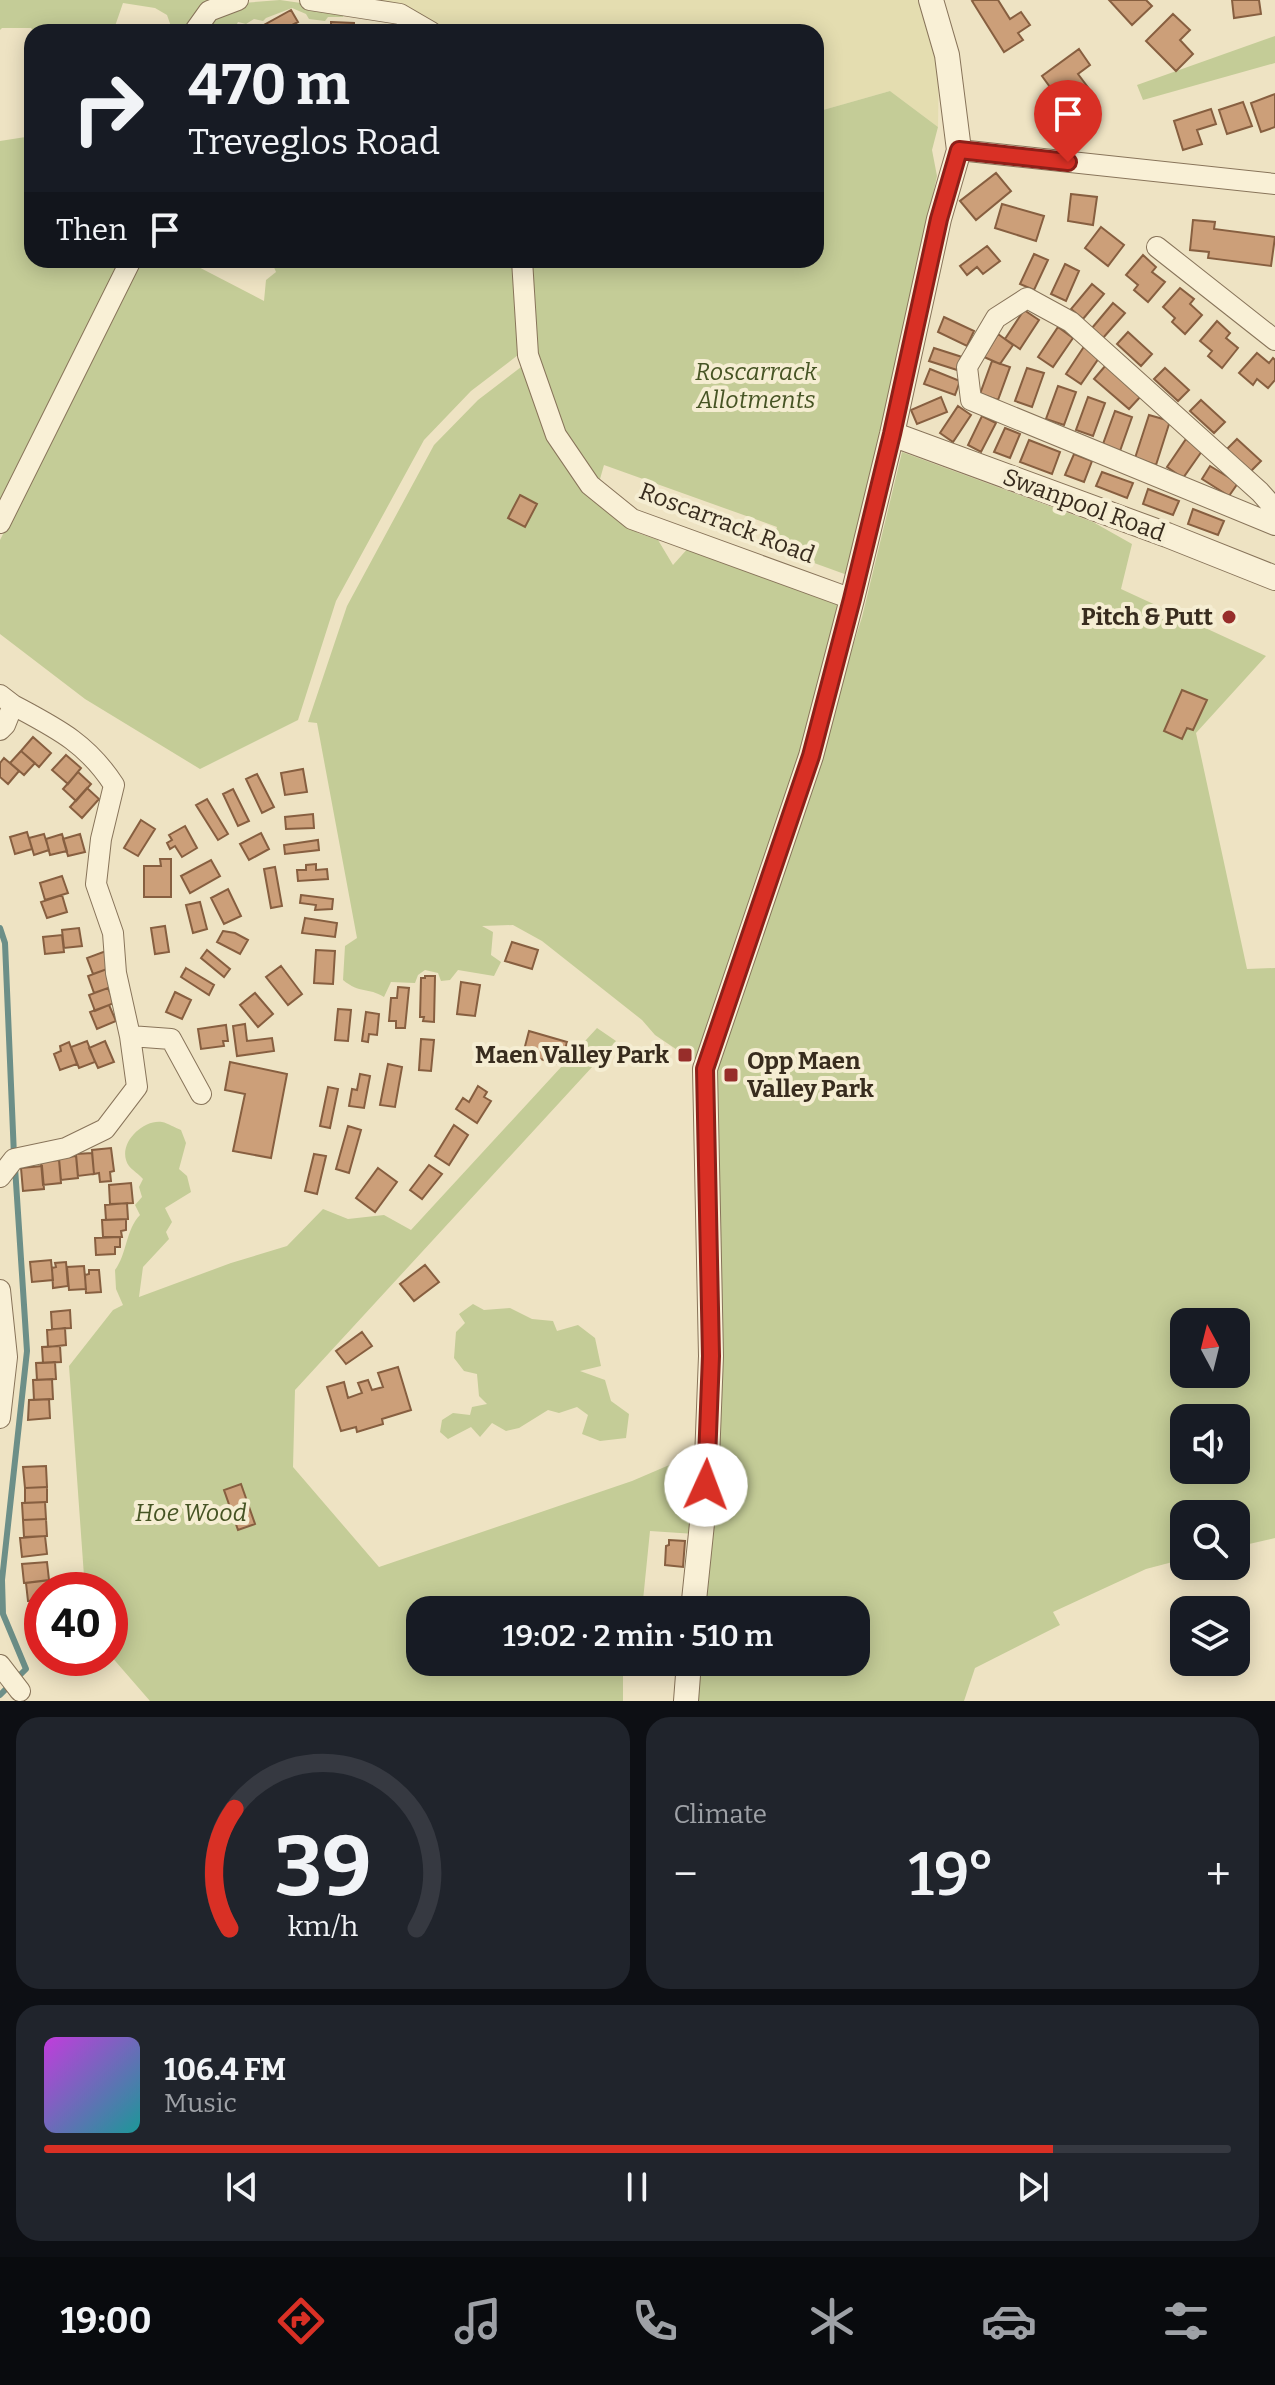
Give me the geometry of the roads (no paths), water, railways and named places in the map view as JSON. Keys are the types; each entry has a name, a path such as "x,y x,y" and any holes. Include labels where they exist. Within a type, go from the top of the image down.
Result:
{"street":[{"path":"200,24 209,11 238,0"},
{"path":"310,0 400,14 417,24"},
{"path":"694,1596 706,1485 711,1356 705,1069 811,756 892,434 939,219 959,150 947,55 931,0"},
{"path":"959,150 1275,184"},
{"path":"1157,247 1275,340"},
{"path":"0,523 127,268"},
{"name":"Roscarrack Road","path":"523,268 528,355 556,435 590,485 632,519 852,599"},
{"path":"1275,509 1071,322 1027,298 996,318 967,367 971,400 1275,525"},
{"name":"Swanpool Road","path":"892,434 1275,578"},
{"path":"0,730 5,725 7,700 62,730 99,761 114,785 101,839 96,884 113,933 116,973 137,1087 105,1129 66,1148 14,1159 0,1177"},
{"path":"130,1036 171,1039 201,1094"},
{"path":"0,1290 7,1357 0,1418"},
{"path":"0,1665 20,1691"},
{"path":"686,1701 688,1676"}],"waterway":[{"path":"0,928 5,943 14,1156"},
{"path":"0,1695 26,1669 3,1614 2,1580 27,1351 15,1167"}],"place":[{"name":"Pitch & Putt","path":"1229,617"},
{"name":"Maen Valley Park","path":"685,1055"},
{"name":"Opp Maen Valley Park","path":"731,1075"}],"park label":[{"name":"Roscarrack Allotments","path":"756,386"},
{"name":"Hoe Wood","path":"191,1513"}]}
